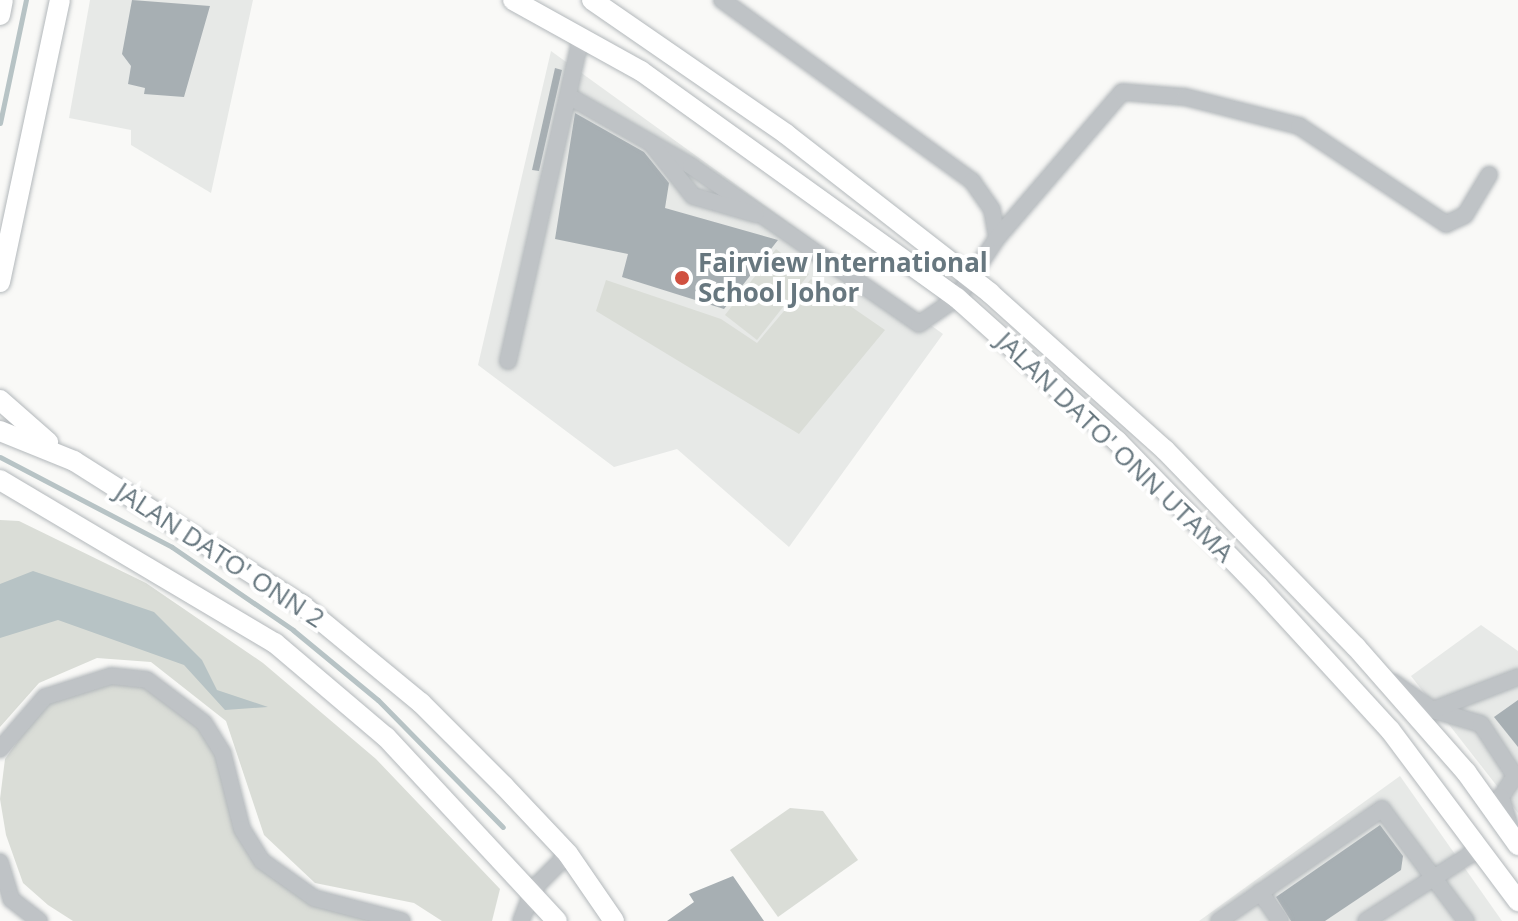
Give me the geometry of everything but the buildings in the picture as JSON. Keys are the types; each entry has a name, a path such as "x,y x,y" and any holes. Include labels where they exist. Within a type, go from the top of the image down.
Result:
{"main road":[{"path":"0,15 3,0"},
{"path":"0,282 60,0"},
{"name":"JALAN DATO' ONN UTAMA","path":"513,0 641,71 957,298 1184,507 1390,730 1518,901"},
{"name":"JALAN DATO' ONN UTAMA","path":"602,2 786,134 970,281 1165,450 1376,669 1516,841"},
{"path":"641,71 658,44"},
{"path":"0,400 74,461"},
{"name":"JALAN DATO' ONN 2","path":"0,431 74,461 302,605 421,703 568,854 614,921"},
{"name":"JALAN DATO' ONN 2","path":"0,480 275,643 386,737 533,889 557,921"}],"street":[{"path":"722,0 972,181 992,210 997,238"},
{"path":"508,361 572,98 581,37"},
{"path":"572,98 649,140 693,196 760,215 912,323 926,322 957,298 997,238 1105,104 1128,91 1185,97 1299,126 1446,224 1465,215 1489,175"},
{"path":"1376,669 1433,710 1481,724 1517,778 1501,797 1516,841"},
{"path":"0,749 45,697 111,676 147,680 204,723 223,754 242,829 262,861 314,898 402,921"},
{"path":"1433,710 1518,677"},
{"path":"1219,921 1382,809 1466,921"},
{"path":"1366,921 1479,849"},
{"path":"521,921 533,889 568,854"},
{"path":"0,862 5,901 39,921"},
{"path":"1260,892 1280,921"}],"shaded area":[{"path":"90,0 253,0 211,193 131,145 131,130 69,118"},
{"name":"Fairview International School Johor","path":"551,51 943,334 789,547 677,449 614,467 478,365"},
{"path":"776,249 809,274 757,340 725,315"},
{"path":"811,279 885,330 799,434 596,311 606,280 721,319 757,343"},
{"path":"0,520 19,521 146,583 263,663 376,759 500,889 492,921 442,921 414,903 315,883 264,835 226,721 151,662 97,658 39,683 0,727"},
{"path":"33,571 154,612 202,660 217,690 268,707 225,710 184,665 58,620 0,638 0,584"},
{"path":"1481,625 1518,651 1518,813 1411,676"},
{"path":"109,676 164,691 213,743 255,853 311,896 407,921 73,921 48,905 23,883 6,835 0,799 5,759 46,701"},
{"path":"1400,776 1502,921 1199,921"},
{"path":"790,808 823,811 858,860 778,917 730,850"}],"waterway":[{"path":"0,123 26,0"},
{"path":"0,457 172,547 293,630 378,700 503,827"}],"place":[{"name":"Fairview International School Johor","path":"682,278"}]}
